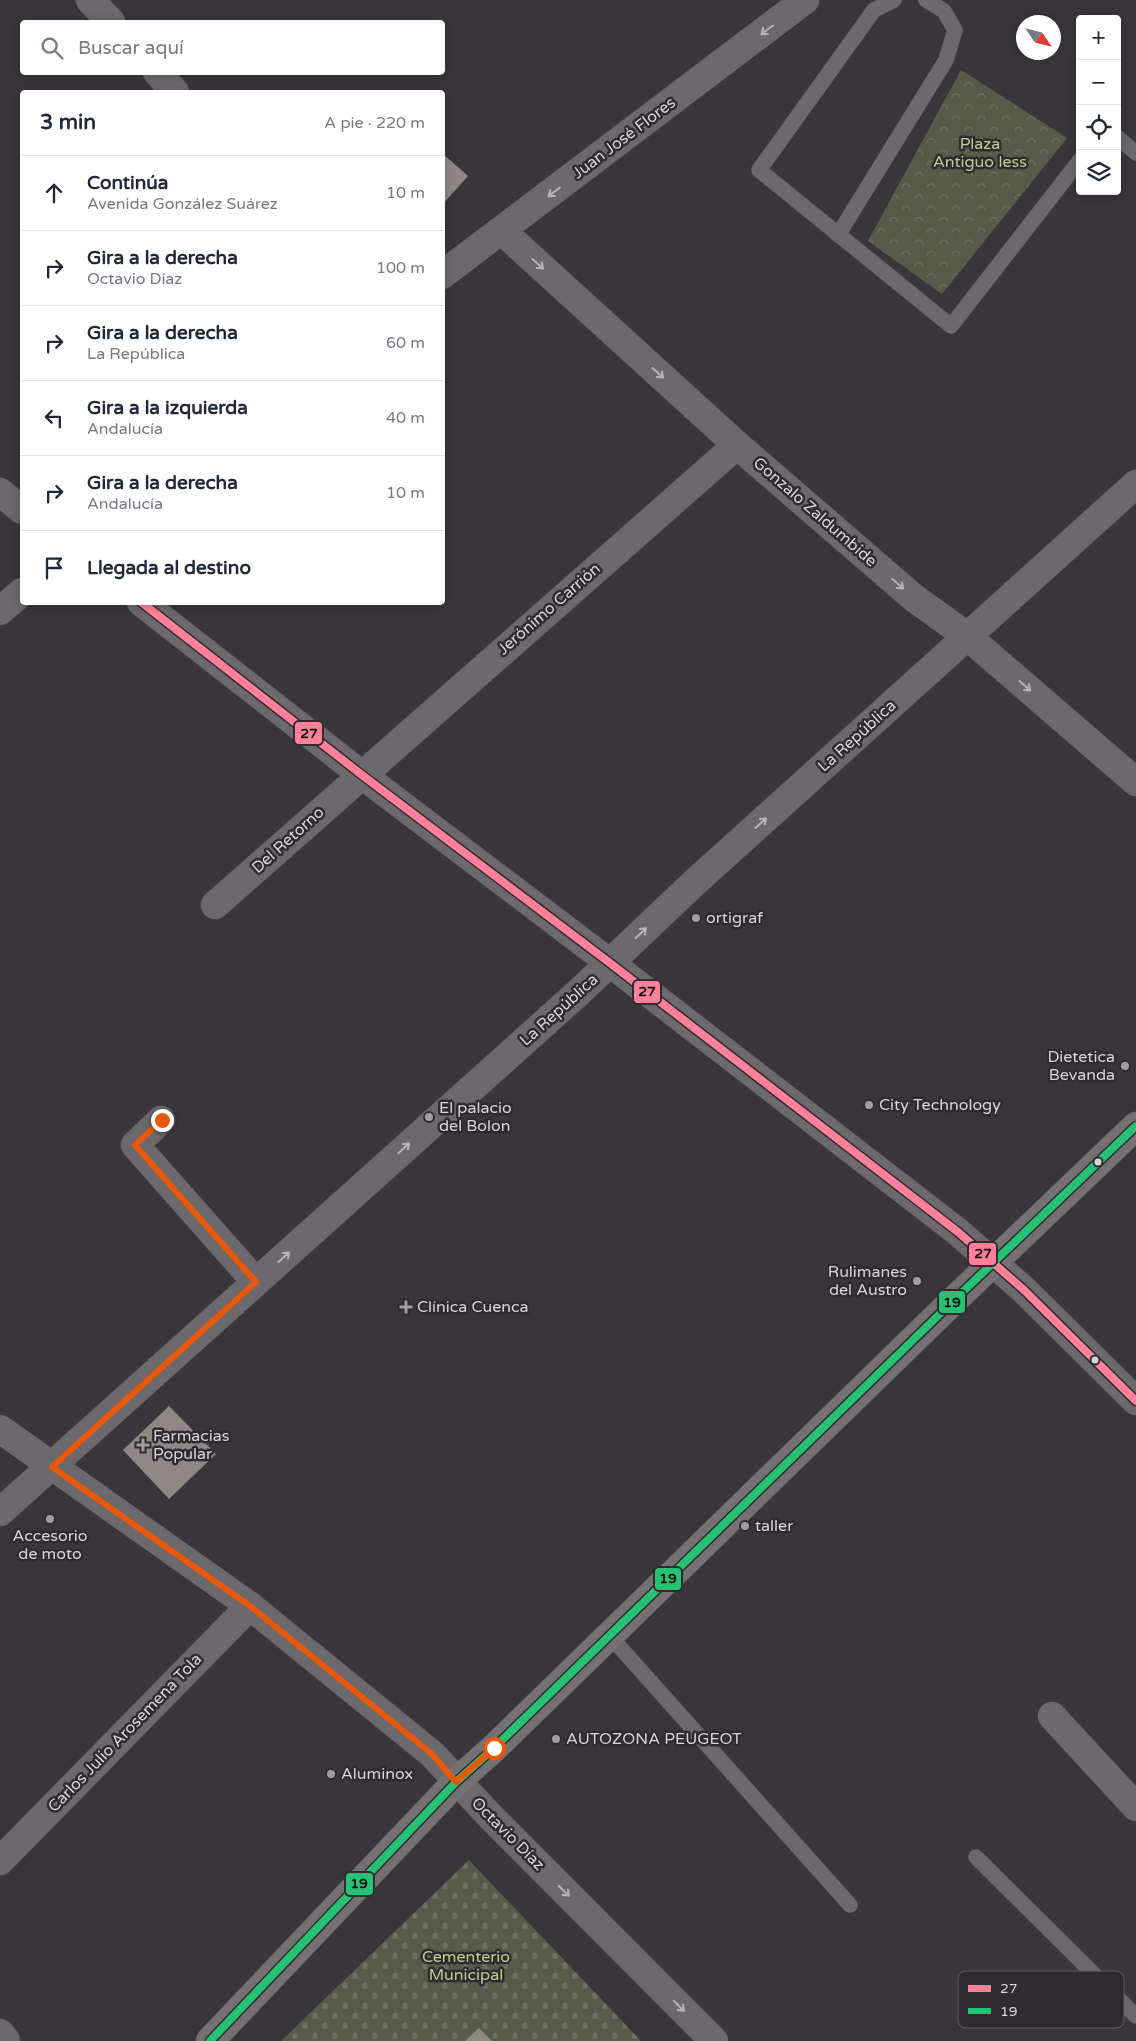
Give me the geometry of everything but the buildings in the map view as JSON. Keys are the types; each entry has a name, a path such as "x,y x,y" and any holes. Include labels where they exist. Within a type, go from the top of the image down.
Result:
{"main road":[{"path":"210,2041 456,1782 494,1748 950,1304 1136,1126"}],"street":[{"path":"90,0 109,20"},
{"name":"Juan José Flores","path":"445,273 805,0"},
{"name":"Gonzalo Zaldumbide","path":"502,231 737,445 914,598 967,636 1136,782"},
{"name":"Jerónimo Carrión","path":"362,775 737,445"},
{"name":"La República","path":"0,1512 610,963 694,883 1136,484"},
{"path":"0,492 20,508"},
{"path":"0,612 20,594"},
{"path":"145,605 362,775 610,963 958,1232 1024,1290 1136,1401"},
{"name":"Del Retorno","path":"215,905 362,775"},
{"path":"162,1120 135,1145 256,1282"},
{"name":"Octavio Díaz","path":"0,1429 250,1606 432,1754 456,1782 714,2041"},
{"name":"Carlos Julio Arosemena Tola","path":"0,1861 250,1606"},
{"path":"1052,1716 1136,1807"},
{"path":"0,2033 6,2041"}],"lane":[{"path":"894,0 874,10 759,170 951,326 1076,165"},
{"path":"838,235 946,60 955,30 944,11 926,0"},
{"path":"1121,141 1136,154"},
{"path":"609,1635 850,1905"},
{"path":"976,1857 1091,1971"},
{"path":"1124,2004 1136,2016"}],"green space":[{"name":"Plaza Antiguo Iess","path":"961,70 1067,138 942,294 868,241"},
{"name":"Cementerio Municipal","path":"469,1860 641,2041 281,2041"}],"transit line":[{"name":"27","path":"145,605 362,775 610,963 958,1232 1024,1290 1136,1401"},
{"name":"19","path":"210,2041 456,1782 494,1748 950,1304 1136,1126"}],"place":[{"name":"ortigraf","path":"696,918"},
{"name":"Dietetica Bevanda","path":"1125,1066"},
{"name":"City Technology","path":"869,1105"},
{"name":"El palacio del Bolon","path":"429,1117"},
{"name":"Rulimanes del Austro","path":"917,1281"},
{"name":"Clínica Cuenca","path":"406,1307"},
{"name":"Farmacias Popular","path":"143,1445"},
{"name":"Accesorio de moto","path":"50,1519"},
{"name":"taller","path":"745,1526"},
{"name":"AUTOZONA PEUGEOT","path":"556,1739"},
{"name":"Aluminox","path":"331,1774"}],"route":[{"path":"162,1120 135,1145 256,1282 52,1467 250,1606 432,1754 456,1782 494,1748"}]}
